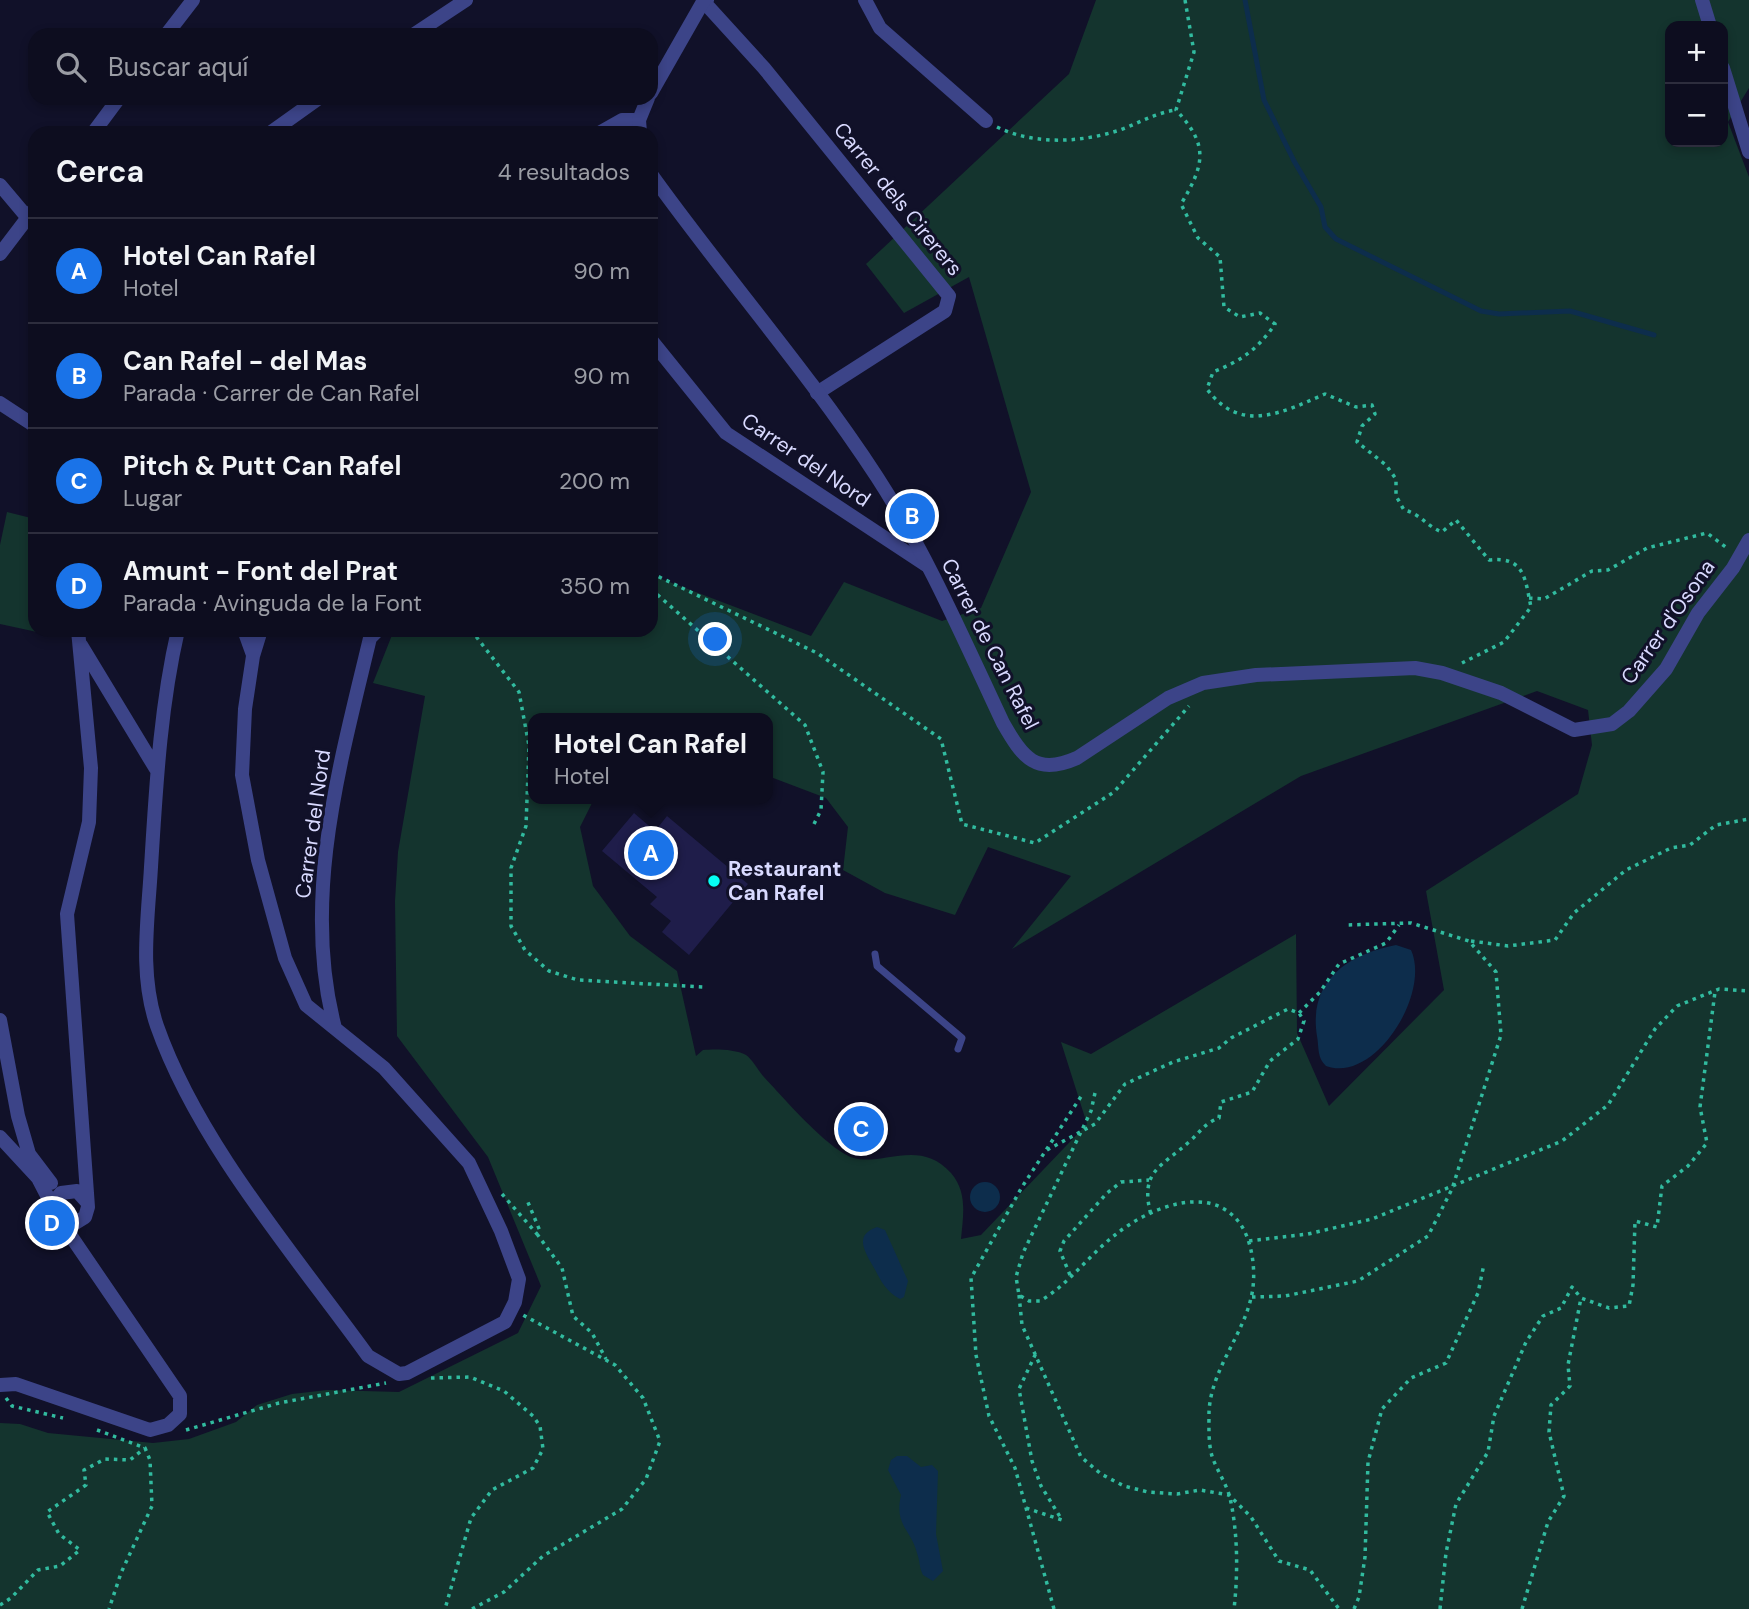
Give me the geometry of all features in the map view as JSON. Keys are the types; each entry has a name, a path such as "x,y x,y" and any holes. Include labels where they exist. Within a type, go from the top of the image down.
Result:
{"street":[{"path":"171,28 192,0"},
{"path":"424,28 466,0"},
{"path":"866,0 880,28 986,121"},
{"path":"1702,0 1708,21"},
{"path":"658,81 705,1"},
{"name":"Carrer dels Cirerers","path":"705,1 764,68 948,296 946,311 817,393"},
{"path":"1728,84 1749,152"},
{"path":"98,126 114,105"},
{"path":"279,126 308,105"},
{"path":"639,126 646,105"},
{"path":"287,126 289,118"},
{"path":"611,126 622,120 637,126"},
{"path":"0,185 28,209"},
{"name":"Carrer de Can Rafel","path":"658,188 817,393 877,477 926,565 1003,723 1023,754 1035,762 1050,766 1077,758 1168,698 1203,683 1256,675 1386,668 1442,673 1501,693 1574,730"},
{"path":"0,254 28,216"},
{"name":"Carrer del Nord","path":"658,349 726,433 926,565"},
{"path":"0,403 28,421"},
{"name":"Carrer d'Osona","path":"1574,730 1612,724 1637,702 1666,669 1698,613 1739,558 1749,540"},
{"path":"78,637 92,768 89,822 67,914 87,1202 83,1253"},
{"path":"79,637 156,769"},
{"path":"177,637 156,769 146,932 147,980 157,1025 193,1103 226,1159 368,1356 399,1374 496,1329 505,1322 512,1309 519,1279 501,1231 469,1163 384,1068 306,1005 285,958 258,860 242,775 245,709 253,656 259,637"},
{"path":"246,637 253,656"},
{"name":"Carrer del Nord","path":"335,1028 323,985 321,890 346,738 371,637"},
{"path":"0,1020 18,1116 29,1154 58,1186"},
{"path":"0,1137 58,1186 82,1194 87,1202"},
{"path":"0,1385 16,1384 150,1430 168,1425 180,1414 180,1396 55,1216 53,1207 58,1186 85,1166"},
{"path":"53,1207 58,1186"},
{"path":"62,1223 72,1225 85,1217"}],"lane":[{"path":"876,954 877,966 962,1038 958,1049"}],"path":[{"path":"1176,110 1194,52 1185,0"},
{"path":"986,121 1019,138 1072,139 1112,132 1154,114 1176,110"},
{"path":"1176,110 1194,130 1202,148 1196,180 1181,204 1198,238 1220,257 1224,307 1240,317 1260,313 1275,324 1263,342 1244,360 1213,372 1207,389 1219,405 1260,419 1325,394 1356,407 1372,405 1375,414 1362,426 1357,442 1386,465 1396,479 1396,496 1404,510 1418,513 1430,528 1442,532 1456,520 1489,560 1504,558 1517,564 1531,607 1504,642 1442,673"},
{"path":"1529,598 1544,599 1592,571 1608,570 1647,548 1707,533 1739,558"},
{"path":"658,576 817,653 941,739 962,824 1035,843 1114,792 1182,718 1203,683"},
{"path":"658,595 805,725 824,772 821,810 814,824"},
{"path":"476,637 519,692 528,741"},
{"path":"528,773 526,826 511,869 511,926 525,950 549,971 578,981 703,987"},
{"path":"1345,925 1401,924 1446,932 1469,941 1508,946 1555,940 1574,913 1626,870 1671,848 1690,845 1716,824 1749,819"},
{"path":"1298,1013 1320,992 1339,964 1386,943 1395,927 1401,924"},
{"path":"1252,1297 1285,1296 1358,1281 1428,1236 1452,1189 1501,1035 1496,972 1469,941"},
{"path":"1249,1241 1308,1234 1372,1219 1452,1189 1562,1141 1608,1105 1655,1029 1678,1006 1719,989 1749,991"},
{"path":"1440,1609 1446,1553 1456,1504 1488,1452 1494,1416 1511,1373 1543,1316 1561,1308 1572,1287 1581,1298 1609,1308 1629,1306 1633,1285 1635,1221 1657,1227 1662,1186 1688,1166 1707,1143 1700,1107 1714,992"},
{"path":"1047,1150 1095,1124 1125,1084 1173,1062 1219,1048 1231,1038 1288,1009 1298,1013 1304,1021 1298,1039 1270,1061 1252,1092 1222,1102 1219,1118 1205,1123 1190,1141 1159,1165 1146,1190 1151,1215"},
{"path":"1095,1093 1082,1131 1023,1254 1016,1277 1022,1325 1081,1457 1101,1474 1124,1486 1148,1492 1177,1494 1200,1490 1229,1495 1251,1517 1279,1561 1310,1570 1339,1609"},
{"path":"1054,1609 1015,1468 989,1416 976,1355 971,1278 1082,1095"},
{"path":"1070,1275 1060,1251 1087,1213 1121,1182 1149,1180"},
{"path":"500,1193 537,1234 562,1268 573,1316 592,1333 607,1361"},
{"path":"1019,1295 1029,1301 1040,1301 1117,1233 1187,1199 1209,1203 1231,1213 1245,1230 1249,1241 1252,1297 1214,1384 1209,1410 1212,1456 1229,1495 1237,1581 1234,1609"},
{"path":"527,1200 537,1218 540,1231 537,1234"},
{"path":"1354,1609 1359,1597 1365,1557 1368,1462 1382,1409 1411,1378 1446,1363 1478,1293 1485,1264"},
{"path":"1522,1609 1548,1522 1564,1496 1549,1432 1551,1405 1570,1386 1567,1365 1581,1298"},
{"path":"472,1609 504,1592 543,1556 622,1509 646,1479 660,1441 643,1398 615,1365 512,1309"},
{"path":"1026,1508 1062,1521 1041,1486 1032,1461 1019,1389 1036,1353"},
{"path":"168,1425 181,1432 279,1403 389,1382 399,1374"},
{"path":"424,1378 470,1377 504,1391 533,1416 540,1426 543,1449 533,1468 492,1490 471,1518 445,1609"},
{"path":"0,1391 12,1406 64,1418"},
{"path":"94,1429 145,1448 150,1460 152,1506 121,1573 110,1609"},
{"path":"0,1605 11,1598 38,1570 61,1566 80,1550 59,1534 47,1513 86,1485 84,1470 105,1459 130,1460 145,1448"}],"green space":[{"path":"1096,0 1749,0 1749,88 1728,122 1749,177 1749,1609 0,1609 0,1423 20,1424 48,1433 153,1443 189,1439 236,1422 257,1405 292,1394 327,1390 399,1392 518,1333 541,1286 488,1157 397,1036 395,901 398,852 425,696 373,683 391,637 658,637 658,578 811,636 844,582 942,621 981,608 1031,492 969,277 904,313 866,264 1069,74","holes":["1537,691 1588,710 1592,745 1578,794 1426,891 1444,990 1329,1106 1297,1033 1296,934 1091,1054 1061,1042 1087,1124 981,1235 961,1239 963,1205 960,1189 951,1173 939,1163 914,1155 865,1160 854,1158 832,1145 806,1122 746,1055 731,1051 703,1050 696,1056 677,971 630,936 593,886 580,827 592,804 528,804 528,713 773,713 773,778 826,798 848,827 843,870 885,893 955,915 988,847 1071,876 1012,949 1301,776"]},
{"path":"7,512 28,517 28,630 0,624 0,545"}],"water":[{"path":"1396,945 1411,950 1415,968 1413,989 1406,1010 1394,1031 1380,1049 1363,1062 1345,1068 1326,1066 1319,1052 1316,1017 1325,985 1335,973 1362,955"},
{"path":"985,1182 996,1186 1000,1197 996,1208 985,1212 974,1208 970,1197 974,1186"},
{"path":"877,1227 885,1230 908,1281 904,1297 900,1299 885,1287 865,1250 863,1241 866,1233"},
{"path":"897,1456 907,1456 921,1467 932,1465 938,1471 936,1534 943,1571 933,1581 923,1575 914,1545 901,1521 901,1495 888,1470 891,1460"}],"building":[{"path":"634,813 655,831 667,816 748,884 689,955 662,932 671,921 650,904 657,897 602,851"},
{"path":"864,1107 885,1125 857,1151 837,1133"}],"waterway":[{"path":"1245,0 1264,100 1294,161 1321,207 1325,227 1336,239 1481,311 1499,314 1570,311 1654,335"}],"place":[{"name":"Can Rafel - del Mas","path":"912,516"},
{"name":"Hotel Can Rafel","path":"651,853"},
{"name":"Restaurant Can Rafel","path":"714,881"},
{"name":"Pitch & Putt Can Rafel","path":"861,1129"},
{"name":"Amunt - Font del Prat","path":"52,1223"}]}
